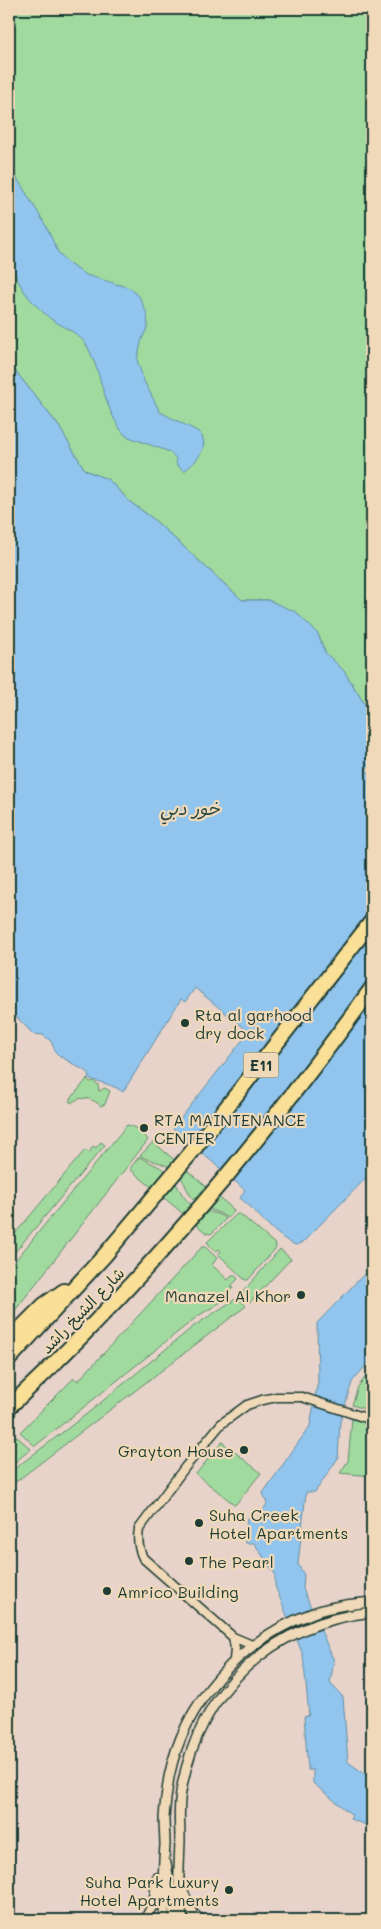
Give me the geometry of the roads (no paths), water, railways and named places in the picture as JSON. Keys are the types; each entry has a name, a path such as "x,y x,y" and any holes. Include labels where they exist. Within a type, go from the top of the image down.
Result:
{"highway":[{"name":"شارع الشيخ راشد","path":"9,1359 147,1206 232,1102 372,921"},
{"name":"شارع الشيخ راشد","path":"9,1407 66,1354 178,1233 287,1102 372,988"},
{"path":"9,1340 44,1305 59,1294 76,1286"}],"street":[{"path":"252,1645 233,1637 143,1558 138,1549 139,1529 186,1466 228,1418 247,1405 278,1397 302,1397 372,1419"},
{"path":"146,1920 152,1910 156,1894 159,1851 170,1775 184,1733 206,1694 234,1660 263,1638 295,1620 331,1608 370,1601"},
{"path":"183,1920 180,1904 182,1811 180,1794 188,1758 203,1722 233,1679 272,1646 302,1630 334,1618 372,1612"},
{"path":"362,1613 372,1617"},
{"path":"233,1637 235,1648 234,1660"},
{"path":"164,1819 162,1888 165,1920"},
{"path":"164,1856 168,1868 175,1920"},
{"path":"180,1877 186,1900 194,1914 202,1920"}],"water":[{"path":"9,165 45,224 58,252 69,264 86,275 130,288 139,296 147,314 148,326 142,339 137,360 144,381 160,412 197,431 204,441 198,458 184,471 177,465 176,459 170,452 126,436 113,416 87,346 73,332 45,314 24,291 17,278 9,247"},
{"name":"خور دبي","path":"9,363 58,425 85,470 109,480 130,502 151,517 242,600 268,600 296,612 318,634 325,652 344,671 372,716 367,737 372,749 372,762 366,770 372,775 372,1172 303,1242 296,1245 281,1237 240,1198 245,1190 173,1128 249,1032 195,988 185,1002 181,999 123,1092 111,1085 88,1078 90,1074 58,1055 51,1041 43,1035 33,1034 9,1009"},
{"path":"372,1266 372,1358 352,1382 340,1422 338,1458 315,1492 306,1492 298,1564 304,1575 303,1589 334,1661 330,1683 343,1697 348,1762 372,1779 372,1827 350,1819 352,1815 313,1783 313,1770 308,1770 304,1716 309,1715 303,1655 275,1586 275,1574 254,1543 245,1543 247,1518 257,1520 267,1504 263,1493 310,1426 318,1381 317,1323"}],"place":[{"name":"Rta al garhood dry dock","path":"185,1023"},
{"name":"RTA MAINTENANCE CENTER","path":"144,1128"},
{"name":"Manazel Al Khor","path":"301,1295"},
{"name":"Grayton House","path":"244,1450"},
{"name":"Suha Creek Hotel Apartments","path":"199,1523"},
{"name":"The Pearl","path":"189,1561"},
{"name":"Amrico Building","path":"107,1591"},
{"name":"Suha Park Luxury Hotel Apartments","path":"229,1890"}]}
